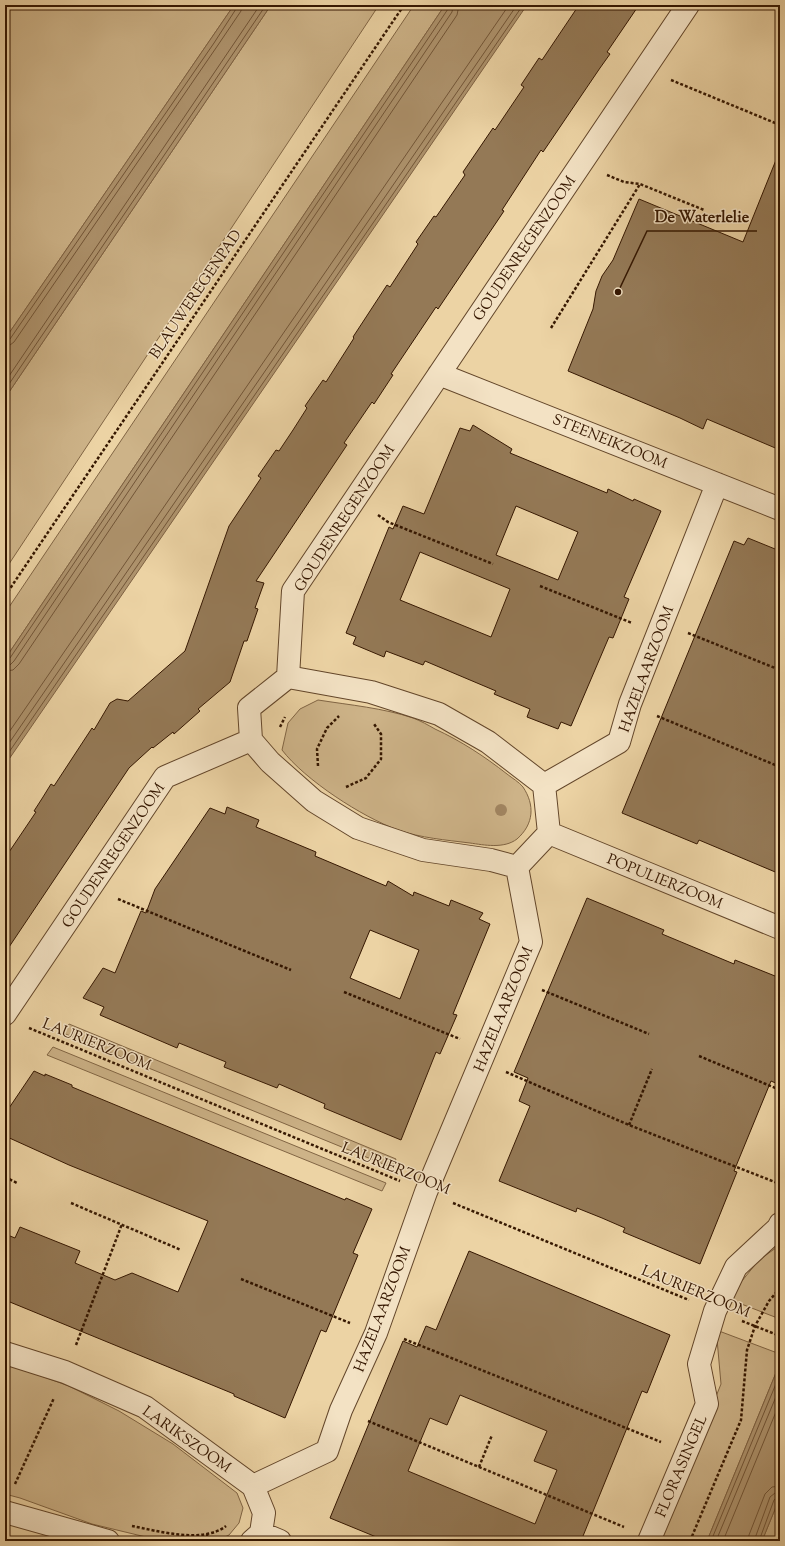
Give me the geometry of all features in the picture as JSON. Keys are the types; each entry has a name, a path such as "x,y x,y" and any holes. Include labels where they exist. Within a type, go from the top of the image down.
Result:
{"street":[{"name":"GOUDENREGENZOOM","path":"297,679 293,591 688,5"},
{"name":"STEENEIKZOOM","path":"439,374 780,509"},
{"name":"HAZELAARZOOM","path":"544,785 619,742 630,704 717,484"},
{"path":"297,679 371,692 439,714 488,742 544,785 549,833 517,868 491,860 423,850 358,828 314,801 270,762 251,740 249,708 297,679"},
{"name":"GOUDENREGENZOOM","path":"5,1014 165,777 251,740"},
{"name":"POPULIERZOOM","path":"549,833 780,928"},
{"name":"HAZELAARZOOM","path":"253,1486 327,1451 342,1410 376,1331 426,1192 531,942 517,868"},
{"name":"FLORASINGEL","path":"650,1539 707,1404 699,1364 715,1311 736,1267 778,1228 780,1224"},
{"name":"LARIKSZOOM","path":"5,1353 65,1372 145,1407 253,1486"},
{"path":"253,1486 264,1513 264,1538"},
{"path":"5,1512 108,1541"}],"path":[{"name":"BLAUWEREGENPAD","path":"5,596 404,5"},
{"path":"645,69 780,125"},
{"path":"582,161 624,182 640,184 704,210"},
{"path":"551,328 640,184"},
{"path":"356,498 388,522 493,564"},
{"path":"540,586 780,670"},
{"path":"270,762 278,731 290,708 297,679"},
{"path":"630,704 779,766 780,761"},
{"path":"318,769 317,750 327,728 341,715"},
{"path":"345,787 366,778 381,759 381,734 370,719"},
{"path":"91,888 291,970"},
{"path":"516,979 649,1034"},
{"path":"344,992 484,1056 629,1125 780,1184"},
{"name":"LAURIERZOOM","path":"27,1027 715,1311 780,1336"},
{"path":"699,1056 780,1090"},
{"path":"629,1125 652,1069"},
{"path":"5,1177 17,1183"},
{"path":"71,1203 181,1250"},
{"path":"242,1279 686,1452"},
{"path":"690,1541 740,1420 747,1350 755,1326 769,1301 780,1288"},
{"path":"342,1410 479,1466 650,1539"},
{"path":"479,1466 492,1435"},
{"path":"129,1525 172,1534 207,1534 224,1527 228,1523"},
{"path":"207,1534 208,1541"}],"shaded area":[{"path":"5,5 234,5 5,339"},
{"path":"271,5 379,5 5,570 5,398"},
{"path":"414,5 445,5 5,659 5,613"},
{"path":"318,700 366,707 413,718 472,749 523,787 530,801 531,807 530,821 527,827 517,839 512,842 494,846 481,845 407,833 384,824 352,807 319,785 292,762 282,750 288,723 300,709"},
{"path":"69,1024 396,1159 393,1168 63,1033"},
{"path":"53,1047 386,1183 382,1191 47,1055"},
{"path":"780,1245 780,1319 731,1300 737,1287 759,1260"},
{"path":"719,1331 780,1354 780,1363 707,1541 658,1541 721,1384 717,1339"},
{"path":"5,1363 69,1386 119,1411 173,1444 237,1493 243,1508 239,1523 229,1535 217,1541 174,1541 150,1538 92,1524 5,1494"},
{"path":"780,1497 780,1541 762,1541"}],"water":[{"path":"234,5 271,5 5,398 5,339"},
{"path":"445,5 527,5 5,765 5,659"},
{"path":"780,1363 780,1497 762,1541 707,1541"}],"building":[{"path":"579,5 639,5 607,52 610,54 543,152 541,150 502,210 504,211 438,309 436,307 391,374 393,375 374,404 372,402 344,443 347,445 256,581 264,583 255,608 258,609 247,641 244,641 230,682 198,709 200,711 174,734 173,732 153,748 152,747 129,768 5,953 5,858 36,812 34,811 51,784 54,786 92,728 94,730 110,703 117,699 128,701 185,651 229,526 261,478 258,476 276,450 279,451 307,408 305,406 323,380 326,382 387,285 390,287 418,244 416,242 434,216 436,217 465,175 463,172 493,128 495,130 524,87 521,85 539,58 542,60"},
{"path":"778,155 780,155 780,450 707,419 703,429 568,371 593,309 596,291 602,276 613,260 639,199 743,242"},
{"path":"473,425 512,449 510,453 607,493 608,489 633,501 634,499 661,511 624,597 629,599 613,638 609,637 571,726 561,722 558,729 527,717 530,709 494,694 496,691 425,661 423,665 386,651 384,657 353,644 356,637 346,633 389,527 393,529 403,506 424,514 460,428 470,431","holes":["516,506 578,532 558,580 496,555","420,552 510,589 491,637 400,600"]},
{"path":"748,538 780,551 780,874 699,840 697,844 622,813 734,541 744,545"},
{"path":"227,807 259,820 256,827 316,852 315,856 386,886 388,881 413,896 414,892 449,906 451,900 483,913 479,919 490,924 453,1014 457,1015 440,1054 436,1052 401,1140 324,1108 325,1104 279,1084 277,1088 224,1067 226,1062 179,1043 177,1048 100,1015 104,1007 83,998 103,968 115,973 141,911 146,913 155,889 210,808 225,814","holes":["370,930 419,950 400,999 350,978"]},
{"path":"587,898 664,930 662,934 734,964 735,960 780,978 780,1085 771,1081 734,1171 737,1172 700,1264 623,1232 625,1228 602,1218 577,1208 576,1212 499,1181 530,1106 519,1101 528,1078 514,1072"},
{"path":"34,1071 72,1085 72,1087 345,1200 346,1198 372,1209 353,1253 358,1255 326,1332 321,1330 285,1418 234,1396 234,1394 5,1300 5,1234 15,1238 20,1227 80,1251 75,1263 115,1280 132,1273 178,1292 208,1221 69,1165 5,1136 5,1114"},
{"path":"469,1251 670,1335 647,1393 642,1391 581,1541 386,1541 330,1518 403,1341 417,1347 426,1326 436,1330","holes":["460,1395 547,1431 534,1461 557,1470 535,1524 408,1471 430,1418 447,1425"]}],"place":[{"name":"De Waterlelie","path":"618,292"}]}
